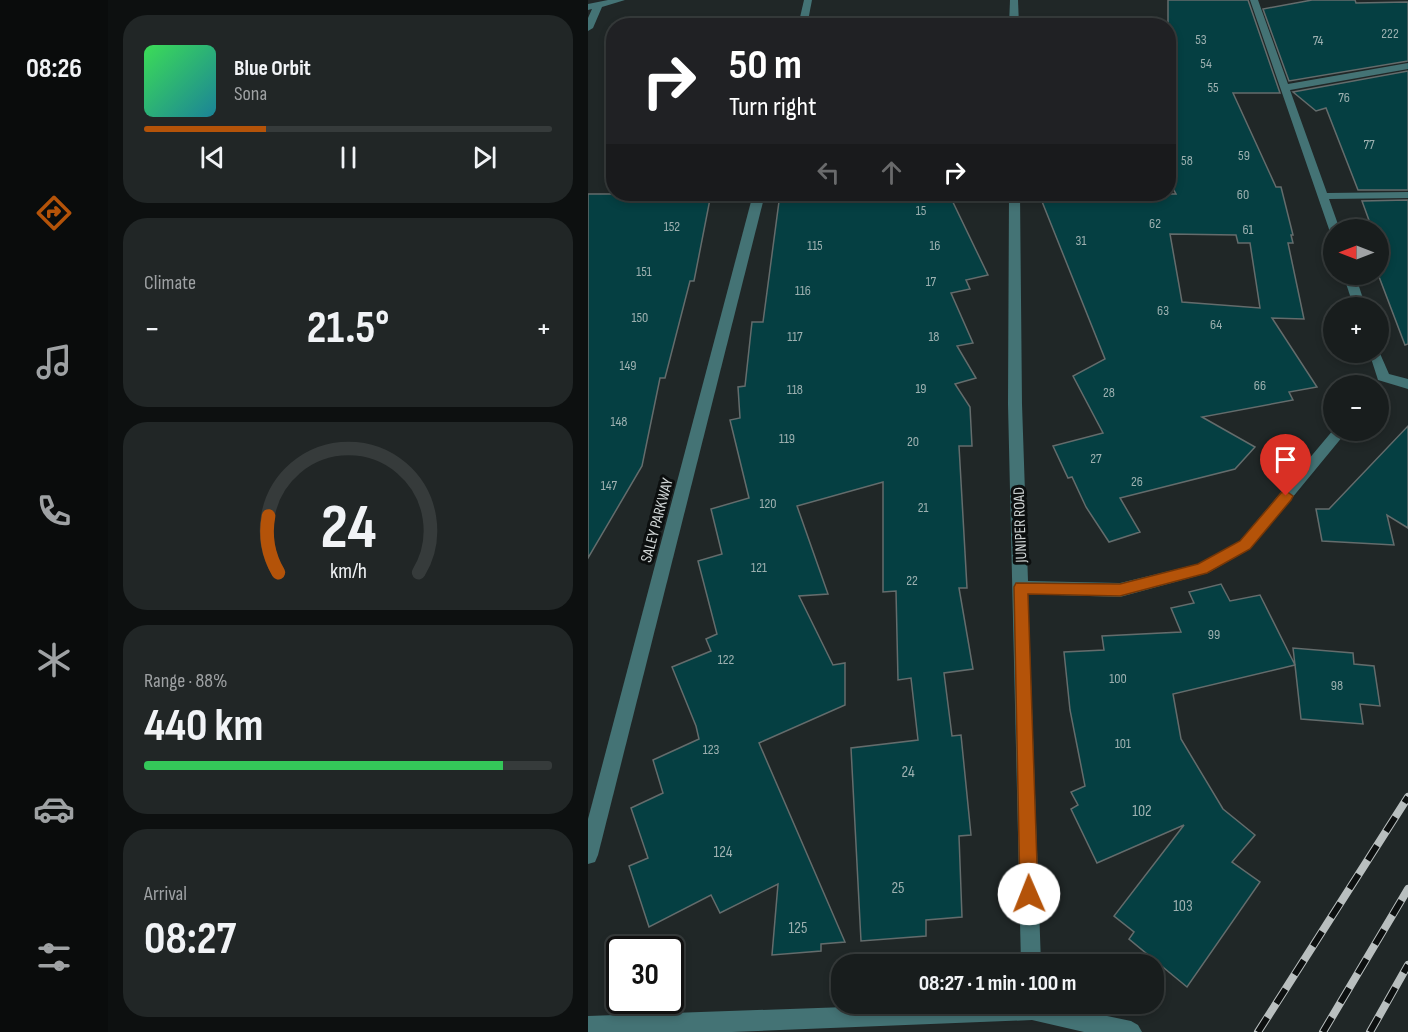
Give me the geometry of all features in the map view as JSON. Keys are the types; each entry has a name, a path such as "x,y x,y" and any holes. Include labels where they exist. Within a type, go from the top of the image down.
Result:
{"street":[{"path":"588,7 621,0"},
{"path":"804,18 808,0"},
{"path":"1014,0 1014,18"},
{"path":"1254,0 1330,219"},
{"path":"588,28 598,5"},
{"path":"1285,88 1408,66"},
{"path":"1322,196 1408,195"},
{"name":"SALEY PARKWAY","path":"588,855 757,201"},
{"name":"JUNIPER ROAD","path":"1014,201 1015,404 1031,954"},
{"path":"1389,382 1408,384"},
{"path":"1021,587 1120,590 1202,569 1245,545 1332,441"},
{"path":"588,1027 877,1014"},
{"path":"1060,1014 1131,1032"}],"building":[{"path":"1168,0 1248,0 1280,93 1233,93 1276,187 1281,187 1293,235 1291,235 1293,243 1288,243 1304,319 1272,318 1317,387 1289,392 1293,400 1202,417 1255,447 1235,469 1120,498 1140,532 1109,542 1086,507 1072,477 1068,478 1053,446 1103,433 1073,376 1105,359 1042,201 1176,201 1176,18 1168,18","holes":["1170,234 1236,235 1238,243 1250,243 1260,308 1182,302"]},
{"path":"1312,0 1355,0 1356,3 1408,2 1408,61 1289,81 1263,9"},
{"path":"1408,71 1408,190 1358,190 1326,108 1316,111 1293,92"},
{"path":"588,194 606,194 606,201 710,201 694,281 690,281 665,378 660,378 642,466 588,558"},
{"path":"1408,200 1408,344 1405,345 1389,303 1389,297 1387,297 1382,285 1389,285 1389,219 1369,219 1362,201"},
{"path":"779,201 952,201 988,275 966,280 970,289 951,293 973,343 957,346 976,378 955,384 970,407 972,446 959,446 967,588 959,588 973,669 944,673 952,736 961,735 971,835 959,836 962,917 926,920 926,936 861,941 851,748 918,740 911,678 898,680 896,591 883,592 883,482 797,506 828,594 799,596 833,665 845,663 845,705 759,743 845,942 821,944 821,951 772,955 778,884 720,913 711,895 649,927 629,866 648,858 631,808 663,793 653,760 699,739 672,667 711,651 706,639 717,634 698,561 722,554 711,509 749,498 730,420 740,418 738,387 745,386 752,322 763,322"},
{"path":"1408,426 1408,528 1387,515 1394,545 1322,541 1316,509 1329,509"},
{"path":"1221,584 1230,601 1260,595 1295,665 1173,694 1181,739 1223,809 1255,835 1232,862 1260,882 1187,987 1164,968 1164,954 1147,954 1129,939 1134,932 1114,916 1184,825 1097,863 1071,809 1078,805 1071,792 1085,786 1070,710 1064,652 1104,650 1102,636 1181,632 1171,608 1194,603 1189,592"},
{"path":"1293,648 1353,653 1354,664 1374,666 1380,706 1360,704 1363,724 1301,719"}],"railway":[{"path":"1258,1032 1408,797"},
{"path":"1323,1032 1408,889"},
{"path":"1370,1032 1408,965"}],"route":[{"path":"1029,894 1021,587 1120,590 1202,569 1245,545 1286,496"}]}
